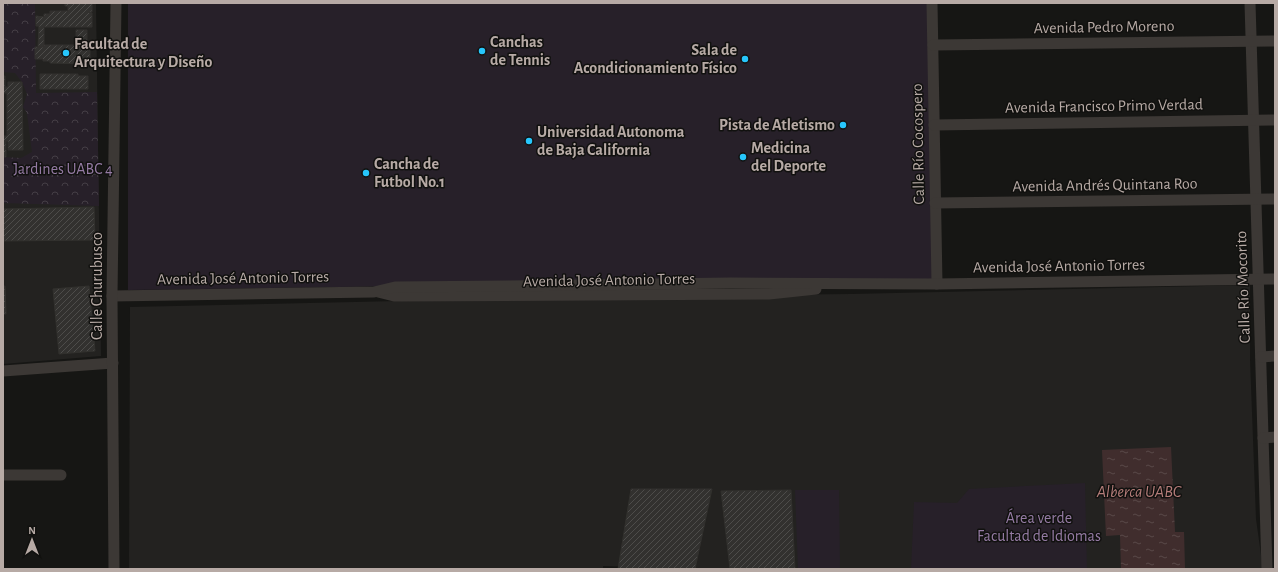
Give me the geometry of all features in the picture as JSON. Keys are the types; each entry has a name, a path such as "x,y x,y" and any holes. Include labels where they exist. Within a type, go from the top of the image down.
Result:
{"street":[{"name":"Calle Churubusco","path":"114,569 112,296 116,3"},
{"name":"Calle Río Cocospero","path":"932,3 937,284"},
{"name":"Calle Río Mocorito","path":"1250,3 1263,438 1270,513 1268,569"},
{"name":"Avenida Pedro Moreno","path":"933,45 1275,41"},
{"name":"Avenida Francisco Primo Verdad","path":"934,125 1275,120"},
{"name":"Avenida Andrés Quintana Roo","path":"935,203 1275,199"},
{"name":"Avenida José Antonio Torres","path":"510,291 620,285 844,283 937,284 1275,279"},
{"name":"Avenida José Antonio Torres","path":"112,296 374,292 394,287 621,296 769,294 827,288 844,283"},
{"path":"620,285 621,296"},
{"path":"1261,356 1275,356"},
{"path":"3,371 113,363"},
{"path":"1263,438 1275,437"},
{"path":"3,475 61,475"}],"shaded area":[{"path":"3,3 96,3 101,356 3,364"},
{"path":"1250,285 1250,359 1256,519 1263,569 691,569 603,566 603,569 129,569 130,307 572,297 851,294"}],"green space":[{"name":"Jardines UABC 4","path":"3,3 35,3 36,93 97,92 99,206 3,203 3,157 21,158 32,152 27,113 23,107 27,94 22,82 15,73 3,72"},
{"name":"Universidad Autonoma de Baja California","path":"128,3 929,3 936,283 551,284 128,290"},
{"name":"Área verde Facultad de Idiomas","path":"1085,483 1087,569 911,569 914,502 957,503 969,489"},
{"path":"795,490 839,490 840,569 798,569"}],"water":[{"name":"Alberca UABC","path":"1171,447 1175,532 1184,532 1185,569 1121,569 1120,535 1106,536 1102,450"}],"building":[{"path":"65,3 92,3 92,12 87,12 92,13 92,27 44,27 44,47 38,47 39,26 36,26 36,16 44,17 44,14 50,14 50,11 68,11 68,6 65,6"},
{"path":"76,30 87,30 87,49 90,49 90,61 87,61 87,64 50,63 50,61 43,61 43,59 35,59 35,47 44,47 44,45 76,45"},
{"path":"40,74 78,74 78,76 88,76 88,89 40,89"},
{"path":"3,76 5,76 5,87 8,87 8,82 22,82 23,150 8,150 8,141 6,141 6,157 3,157 3,136 7,136 7,93 3,93"},
{"path":"94,207 95,240 3,241 3,209"},
{"path":"3,286 5,286 6,314 3,314"},
{"path":"89,286 95,351 59,354 53,289"},
{"path":"631,489 712,489 695,569 618,569"},
{"path":"791,490 795,569 730,569 721,491"}],"place":[{"name":"Canchas de Tennis","path":"482,51"},
{"name":"Facultad de Arquitectura y Diseño","path":"66,53"},
{"name":"Sala de Acondicionamiento Físico","path":"745,59"},
{"name":"Pista de Atletismo","path":"843,125"},
{"name":"Universidad Autonoma de Baja California","path":"529,141"},
{"name":"Medicina del Deporte","path":"743,157"},
{"name":"Cancha de Futbol No.1","path":"366,173"}]}
